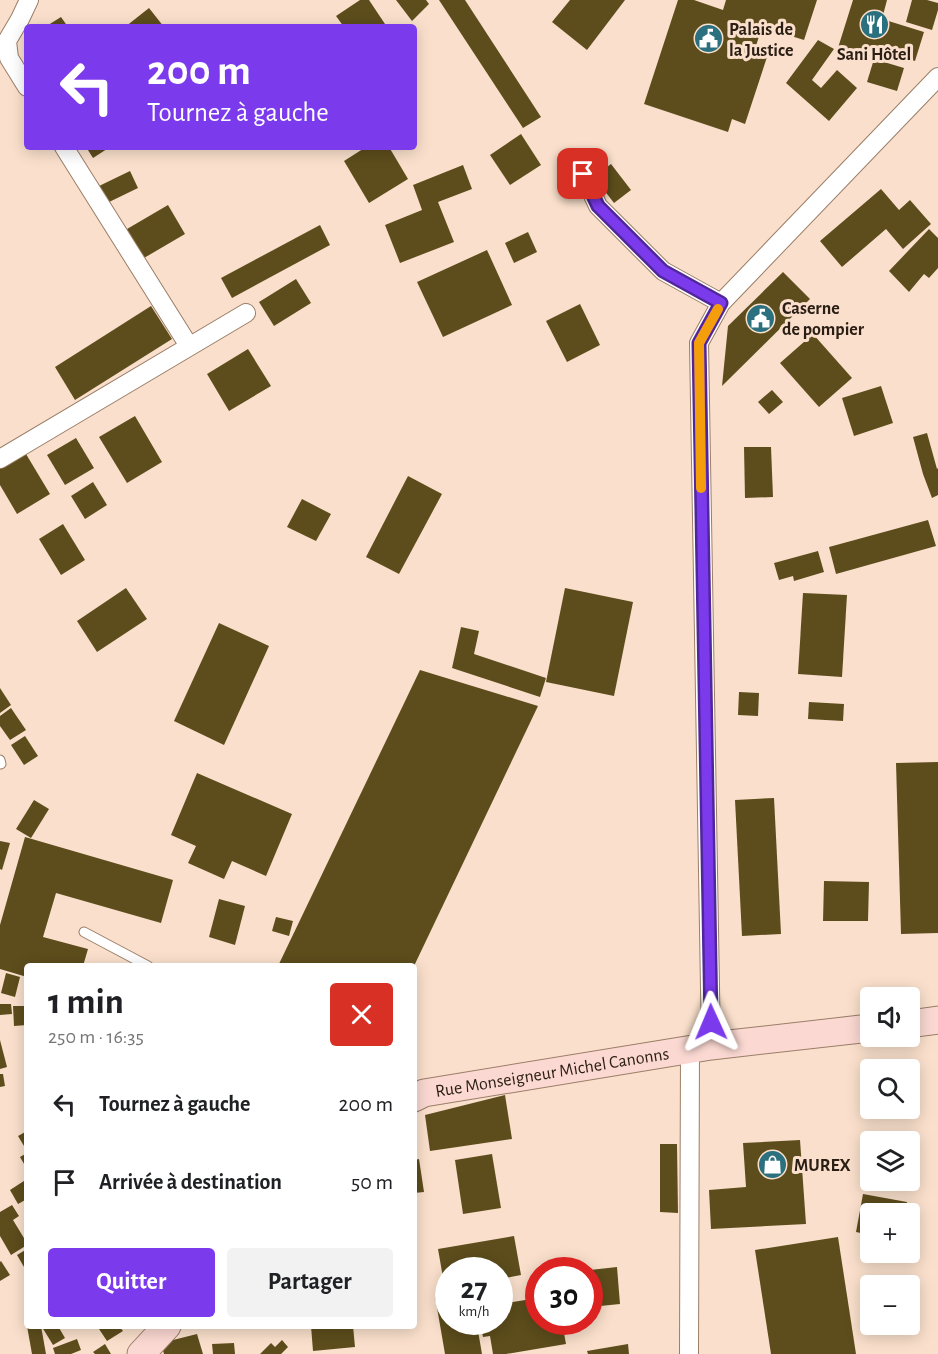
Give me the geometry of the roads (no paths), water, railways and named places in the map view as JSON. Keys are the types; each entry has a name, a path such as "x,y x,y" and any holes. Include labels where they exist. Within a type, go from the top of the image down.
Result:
{"street":[{"path":"24,82 9,58 7,41 29,0"},
{"path":"689,1354 701,1047 699,343 721,303 938,77"},
{"path":"66,150 189,346"},
{"path":"583,174 598,206 663,271 721,303"},
{"path":"0,459 246,313"},
{"path":"920,1022 938,1020"},
{"name":"Rue Monseigneur Michel Canonns","path":"417,1096 424,1093 701,1047 860,1029"},
{"path":"141,1354 164,1329"}],"lane":[{"path":"84,932 142,963"}],"place":[{"name":"Sani Hôtel","path":"874,25"},
{"name":"Palais de la Justice","path":"708,39"},
{"name":"Caserne de pompier","path":"761,318"},
{"name":"MUREX","path":"773,1165"}]}
